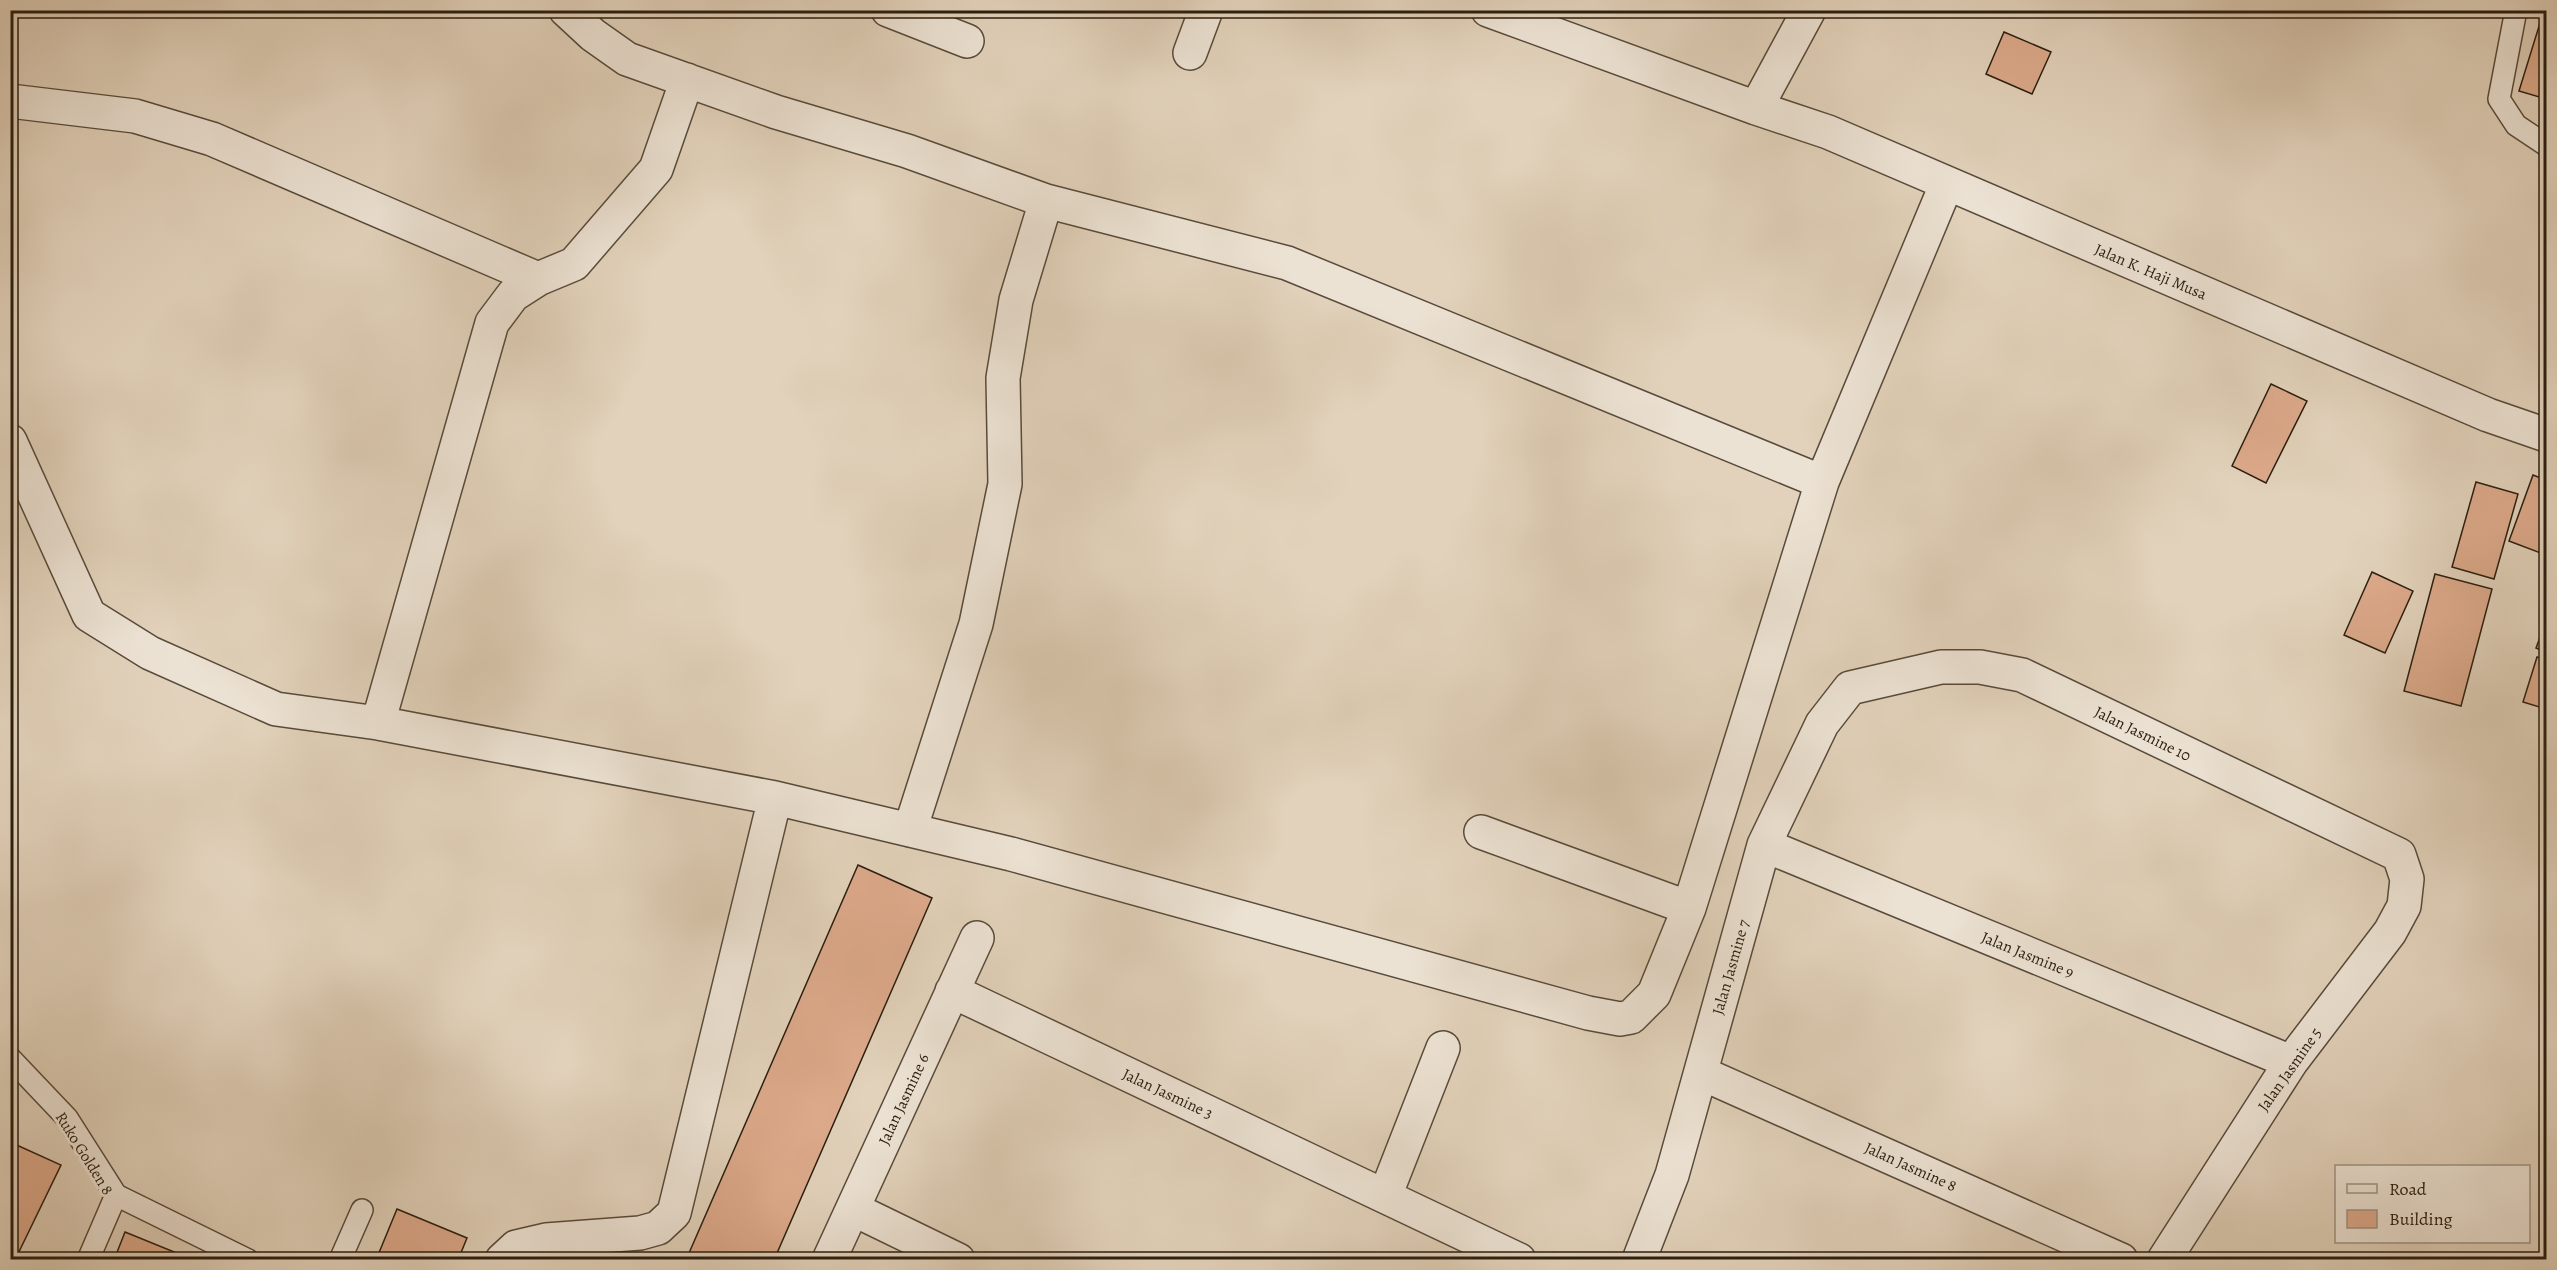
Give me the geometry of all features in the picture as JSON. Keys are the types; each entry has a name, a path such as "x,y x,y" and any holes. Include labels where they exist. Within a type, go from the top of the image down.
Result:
{"street":[{"path":"566,10 592,35 627,59 776,112 907,151 1046,201 1287,263 1821,482"},
{"path":"888,10 967,41"},
{"path":"1190,53 1206,10"},
{"name":"Jalan K. Haji Musa","path":"1488,10 1755,108 1828,132 2488,415 2547,435"},
{"path":"1755,108 1809,10"},
{"path":"378,723 492,323 513,296 538,279 574,264 656,169 687,80"},
{"path":"10,101 135,116 212,139 538,279"},
{"path":"10,441 89,615 150,653 276,709 378,723 775,798 1011,854 1588,1013 1620,1019 1631,1017 1641,1010 1654,994 1689,908 1821,482 1947,183"},
{"path":"910,830 976,624 1005,484 1003,378 1016,300 1046,201"},
{"name":"Jalan Jasmine 10","path":"1850,688 1941,667 1980,667 2022,675 2399,855 2407,879"},
{"name":"Jalan Jasmine 7","path":"1639,1260 1672,1175 1764,846 1822,723 1850,688"},
{"path":"502,1260 516,1246 546,1240 640,1233 658,1228 674,1213 775,798"},
{"path":"1481,832 1689,908"},
{"name":"Jalan Jasmine 9","path":"1764,846 2291,1062"},
{"name":"Jalan Jasmine 5","path":"2164,1260 2291,1062 2390,932 2404,906 2407,879"},
{"name":"Jalan Jasmine 6","path":"828,1260 977,938"},
{"name":"Jalan Jasmine 3","path":"952,991 1519,1260"},
{"path":"1384,1196 1443,1048"},
{"name":"Jalan Jasmine 8","path":"1701,1073 2121,1260"},
{"path":"853,1209 958,1260"}],"lane":[{"path":"2516,10 2499,99 2516,125 2547,144"},
{"name":"Ruko Golden 8","path":"10,1058 67,1118 116,1196 88,1260"},
{"path":"116,1196 248,1260"},
{"path":"340,1260 362,1210"}],"building":[{"path":"2544,10 2546,10 2546,99 2519,91"},
{"path":"2004,32 2051,52 2032,94 1986,74"},
{"path":"2271,384 2307,401 2266,483 2232,466"},
{"path":"2533,475 2546,480 2546,555 2509,541"},
{"path":"2476,482 2518,494 2494,579 2452,567"},
{"path":"2372,572 2413,591 2385,653 2344,635"},
{"path":"2435,574 2492,589 2461,706 2404,691"},
{"path":"2546,621 2546,652 2536,648"},
{"path":"2537,657 2546,660 2546,709 2523,702"},
{"path":"858,865 932,898 774,1260 686,1260"},
{"path":"10,1142 61,1165 15,1260 10,1260"},
{"path":"397,1209 467,1238 458,1260 376,1260"},
{"path":"125,1232 189,1258 189,1260 114,1260"}]}
